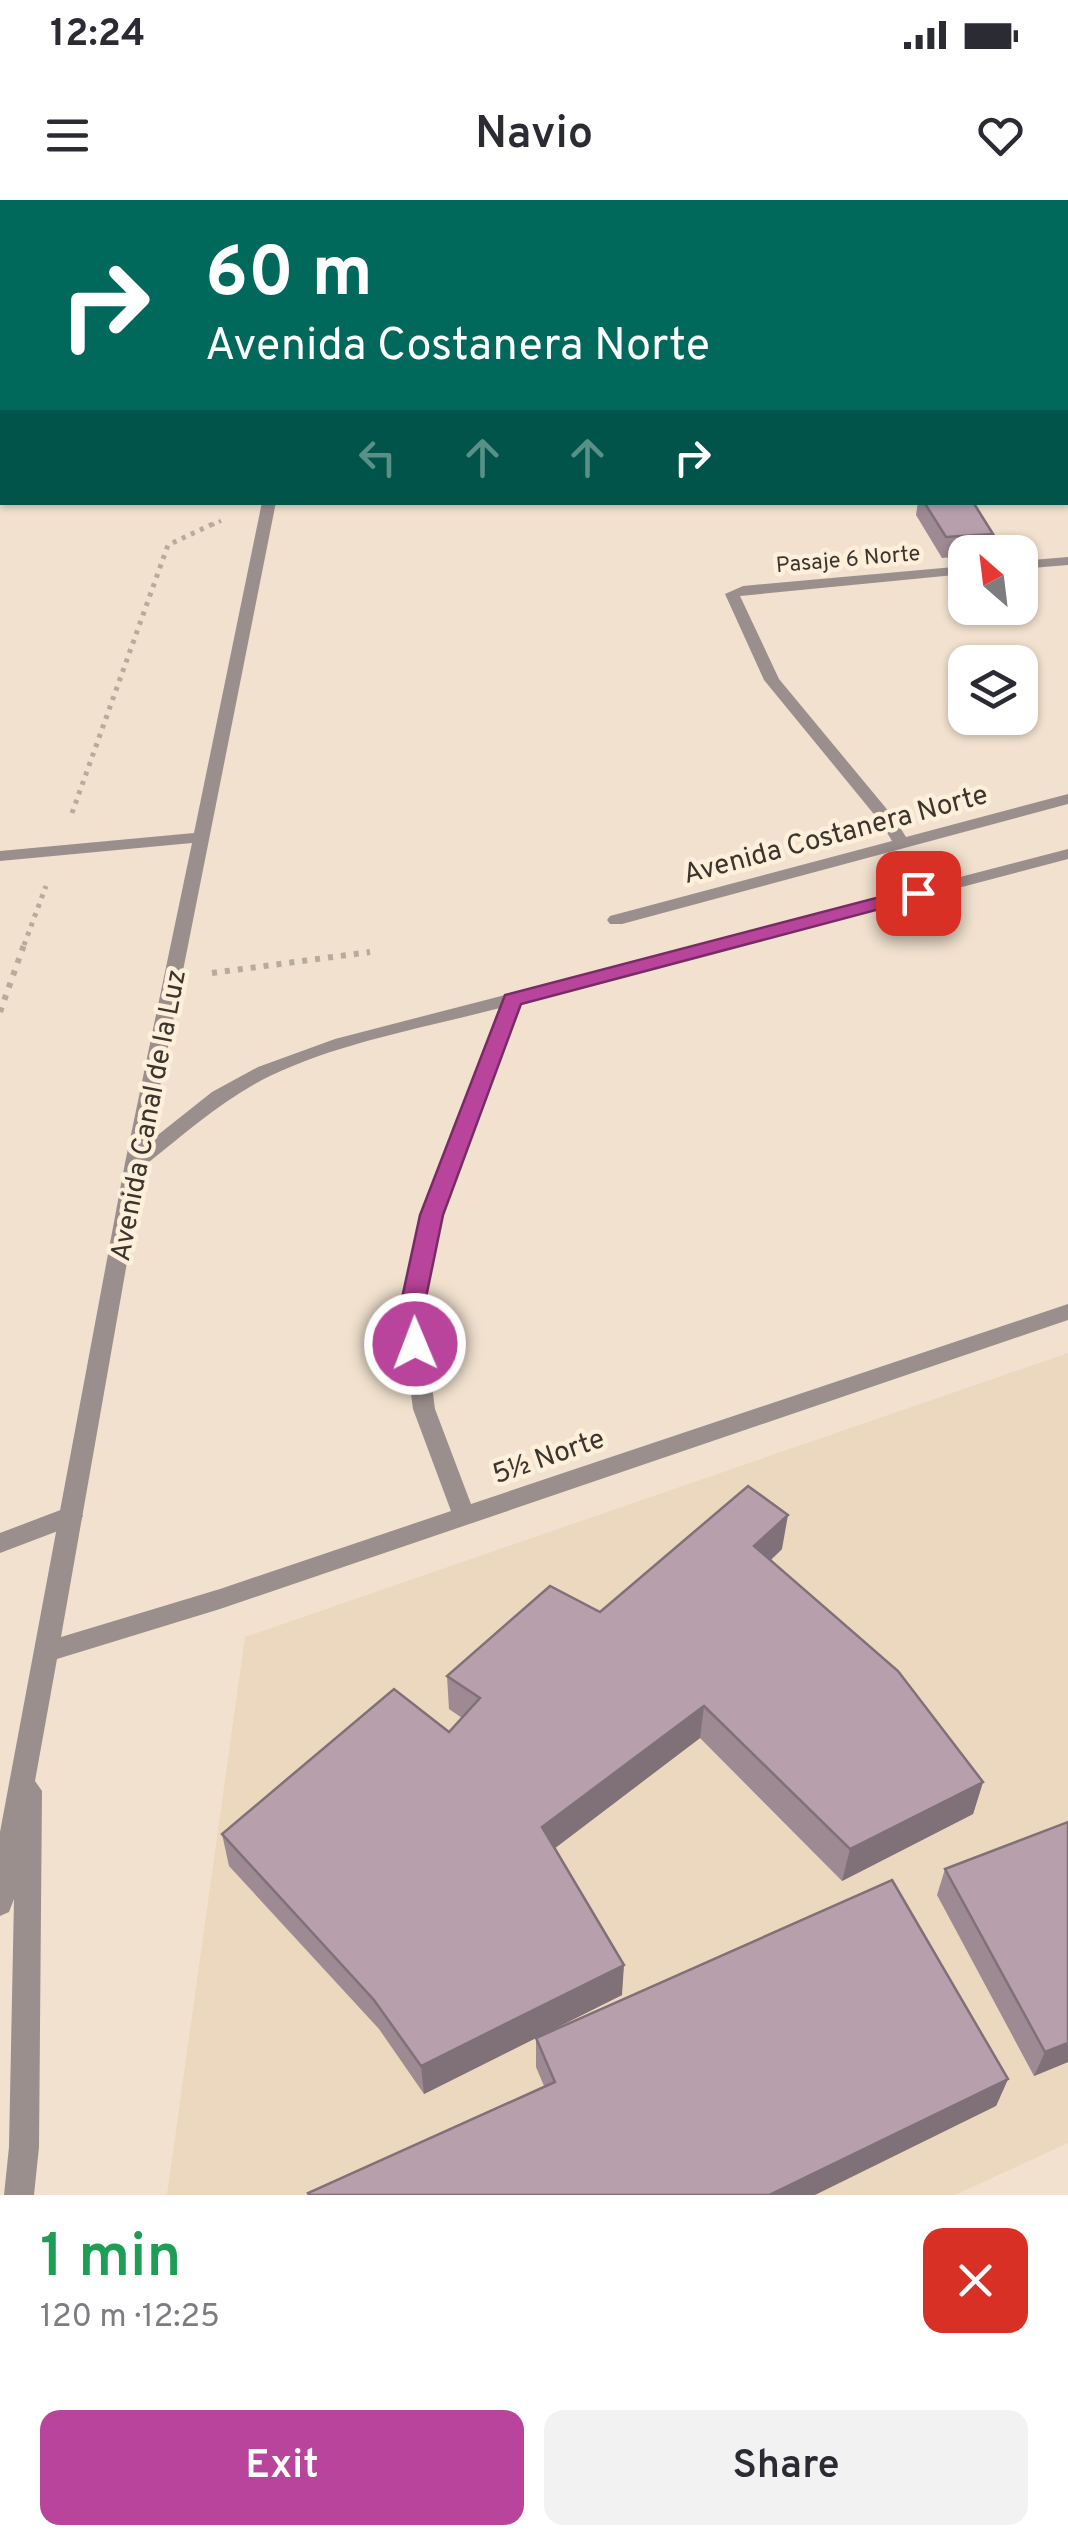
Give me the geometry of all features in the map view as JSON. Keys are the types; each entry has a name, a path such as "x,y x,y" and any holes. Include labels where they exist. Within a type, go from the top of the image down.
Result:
{"street":[{"name":"Avenida Canal de la Luz","path":"0,1904 135,1163 268,505"},
{"path":"1038,564 1068,561"},
{"name":"Pasaje 6 Norte","path":"902,844 890,822 772,680 732,598 734,592 948,572"},
{"name":"Avenida Costanera Norte","path":"616,920 1068,799"},
{"path":"0,856 203,837"},
{"path":"135,1163 220,1098 266,1072 342,1043 1068,854"},
{"path":"464,1515 424,1409 411,1312 431,1215 512,999"},
{"name":"5½ Norte","path":"46,1652 220,1599 1068,1312"},
{"path":"0,1543 72,1516"},
{"name":"Avenida Canal de la Luz","path":"18,2195 24,2147 30,1729"}],"path":[{"path":"0,1012 168,545 232,516"},
{"path":"174,978 370,952"}],"shaded area":[{"path":"1068,1353 1068,2143 955,2195 167,2195 245,1637"}],"building":[{"path":"926,505 975,505 993,534 948,535"},
{"path":"748,1486 788,1515 754,1546 898,1671 983,1782 850,1849 704,1706 542,1827 624,1965 421,2066 374,2000 222,1834 394,1689 449,1732 480,1698 447,1676 550,1586 600,1612"},
{"path":"1068,1822 1068,2043 1045,2052 945,1869"},
{"path":"892,1880 1008,2079 769,2195 309,2195 555,2082 536,2038"}],"route":[{"path":"415,1344 411,1312 431,1215 512,999 918,893"}]}
